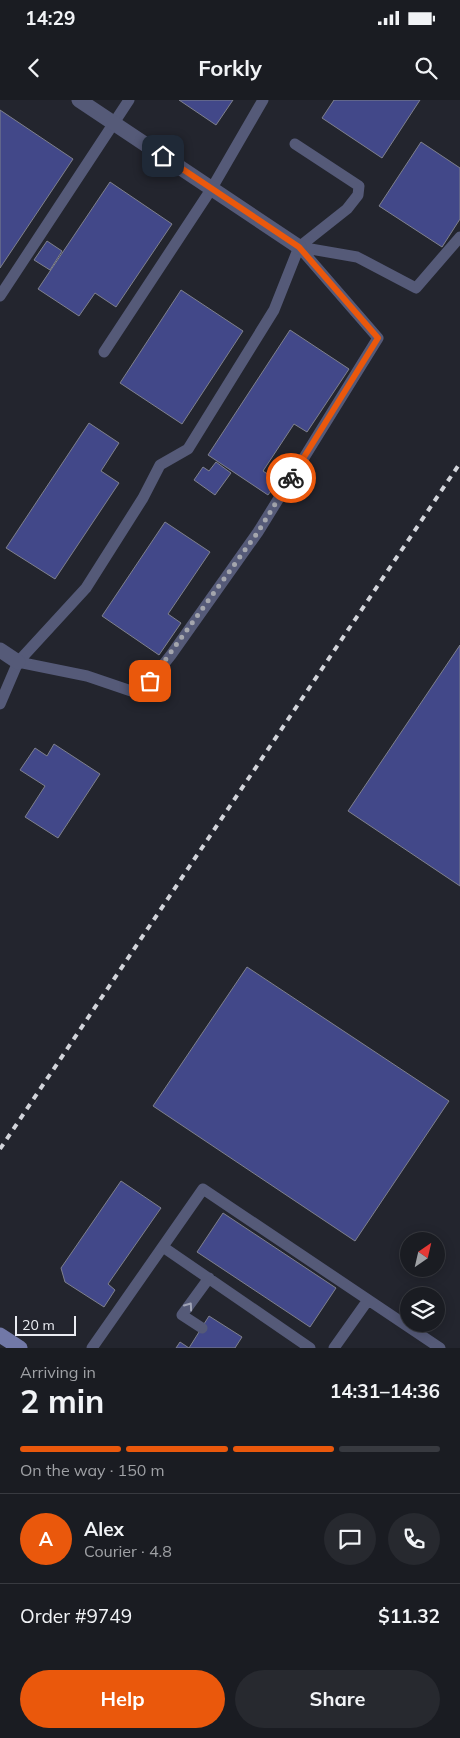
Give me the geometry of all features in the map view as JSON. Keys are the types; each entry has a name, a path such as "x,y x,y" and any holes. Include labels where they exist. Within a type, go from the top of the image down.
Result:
{"main road":[{"path":"0,1335 20,1348"}],"street":[{"path":"80,100 299,247"},
{"path":"0,650 18,662"}],"lane":[{"path":"0,296 130,100"},
{"path":"104,352 212,188 263,100"},
{"path":"0,704 18,662 86,588 143,498 160,465 188,449 274,310 299,247 348,209 358,195 359,186 295,144"},
{"path":"299,247 357,257 416,288 460,237"},
{"path":"18,662 86,676 140,694 171,655 258,532 378,338 299,247"},
{"path":"92,1348 204,1189 440,1348"},
{"path":"163,1247 310,1348"},
{"path":"202,1328 182,1315 209,1278"},
{"path":"334,1348 368,1300"}],"building":[{"path":"179,100 233,100 216,125"},
{"path":"334,100 420,100 382,158 322,118"},
{"path":"0,110 73,159 0,268"},
{"path":"421,142 460,168 460,219 442,247 379,206"},
{"path":"110,182 172,224 116,307 95,293 79,316 38,289"},
{"path":"47,241 62,251 50,270 34,260"},
{"path":"181,290 243,331 182,424 120,383"},
{"path":"290,330 349,369 307,432 294,424 263,471 278,481 268,495 208,455"},
{"path":"89,423 119,443 101,471 119,483 55,579 6,548"},
{"path":"216,462 231,473 215,495 194,480 203,467 209,471"},
{"path":"165,522 210,552 168,614 181,623 159,655 102,616"},
{"path":"460,645 460,886 348,811"},
{"path":"54,744 100,774 58,838 25,817 45,786 20,770 35,748 47,756"},
{"path":"247,967 449,1101 355,1241 153,1106"},
{"path":"121,1181 161,1208 108,1284 115,1290 104,1307 65,1282 61,1268"},
{"path":"223,1213 336,1288 310,1327 197,1252"},
{"path":"209,1316 242,1337 235,1348 189,1348"},
{"path":"180,1342 189,1348 176,1348"}],"railway":[{"path":"0,1149 460,463"}],"way so far":[{"path":"150,681 171,655 258,532 291,478"}],"route":[{"path":"163,156 299,247 378,338 291,478"}]}
